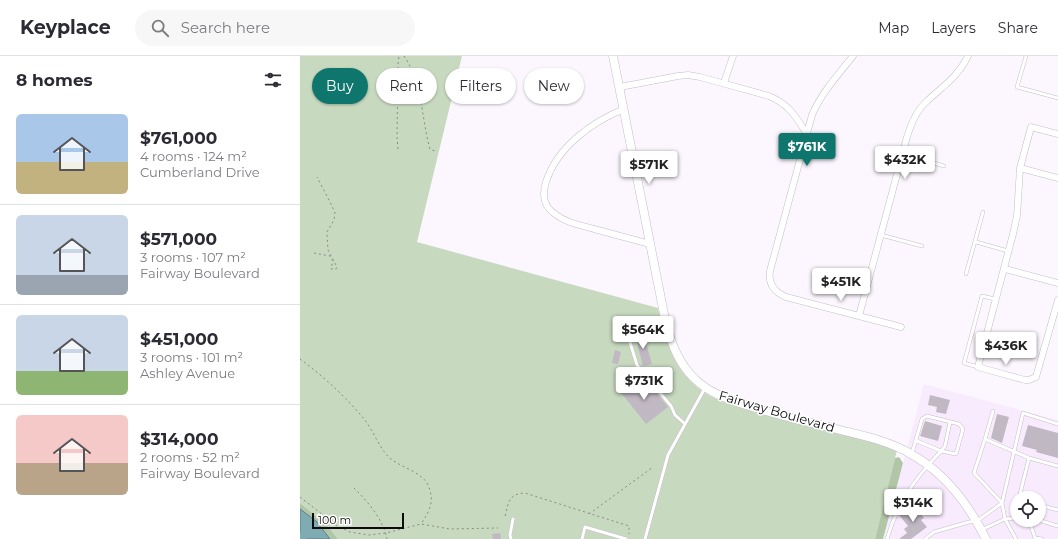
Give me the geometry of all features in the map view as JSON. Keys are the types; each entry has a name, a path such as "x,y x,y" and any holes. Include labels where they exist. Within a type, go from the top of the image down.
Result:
{"street":[{"name":"Fairway Boulevard","path":"613,56 665,319 673,348 687,370 705,388 728,399 873,438 912,454 928,465 954,489 969,508 986,539"},
{"path":"724,83 733,56"},
{"path":"853,56 828,87 819,100 812,115 770,271 770,280 773,288 786,297 901,327"},
{"path":"859,316 909,130 918,112 926,102 952,80 959,72 968,56"},
{"path":"620,87 678,76 700,77 724,83 770,96 784,103 807,134"},
{"path":"624,109 615,112 590,128 574,140 563,152 548,178 545,186 544,200 546,206 551,211 568,222 650,244"},
{"path":"1058,134 1031,127 1020,168 1017,216 1005,269 978,367 1025,380 1034,379 1038,374 1058,300"},
{"path":"1020,168 1058,178"},
{"path":"1005,269 1058,282"}],"lane":[{"path":"1026,56 1017,87 1058,98"},
{"path":"903,154 944,166"},
{"path":"966,274 983,212"},
{"path":"881,235 922,246"},
{"path":"976,242 1008,251"},
{"path":"978,367 964,363 982,296 996,300"},
{"path":"628,336 637,365 671,406 675,415 685,424"},
{"path":"645,539 668,455 705,388"},
{"path":"993,411 974,473 1002,503"},
{"path":"1016,539 1005,519 1002,503 1022,414 1058,424"},
{"path":"912,454 922,419 927,416 959,424 962,429 956,454 941,451 916,441"},
{"path":"887,539 893,519 906,494 928,465 945,446 950,422"},
{"path":"985,439 1029,458 1058,466"},
{"path":"1021,491 1029,458"},
{"path":"925,539 934,532 977,521 1002,503"},
{"path":"1046,507 1058,510"},
{"path":"511,539 510,534 513,519"},
{"path":"981,530 1005,519 1010,519"},
{"path":"1046,522 1058,526"},
{"path":"1032,527 1036,538 1042,539"},
{"path":"582,539 585,528 627,539"}],"path":[{"path":"398,149 399,56"},
{"path":"404,56 414,73 419,90 430,149 437,152"},
{"path":"317,177 335,213 334,220 327,232 328,250 333,261"},
{"path":"314,253 330,256"},
{"path":"300,359 350,403 365,420 390,459 420,476 428,483 431,497 431,507 421,524"},
{"path":"589,514 653,467"},
{"path":"354,488 370,506 386,533 387,539"},
{"path":"505,516 511,498 514,495 525,493 629,526 627,539"},
{"path":"300,497 337,526 350,532 369,535 386,533 421,524 450,529 498,528"}],"shaded area":[{"path":"924,384 1058,420 1058,539 883,539"}],"green space":[{"path":"300,56 462,56 459,68 445,68 445,104 450,104 417,242 658,308 667,342 676,361 689,380 706,394 735,406 867,440 897,450 875,539 338,539 326,524 300,503"},
{"path":"899,457 903,463 883,539 875,539 895,458"},
{"path":"300,503 326,524 338,539 330,539 316,521 300,509"}],"water":[{"path":"300,509 316,521 330,539 301,539"}],"building":[{"path":"643,333 652,364 643,366 635,335"},
{"path":"615,350 621,352 618,364 612,363"},
{"path":"646,380 668,407 646,424 619,390 626,384 632,391"},
{"path":"930,395 950,400 946,414 936,412 937,407 928,405"},
{"path":"997,414 1009,417 1002,443 991,438"},
{"path":"925,421 942,426 938,441 920,436"},
{"path":"1028,425 1058,433 1058,458 1036,452 1037,450 1022,446"},
{"path":"910,507 913,511 917,508 924,518 921,520 927,527 911,539 899,539 907,533 904,529 908,526 899,515"},
{"path":"500,533 501,539 493,539 492,534"}]}
